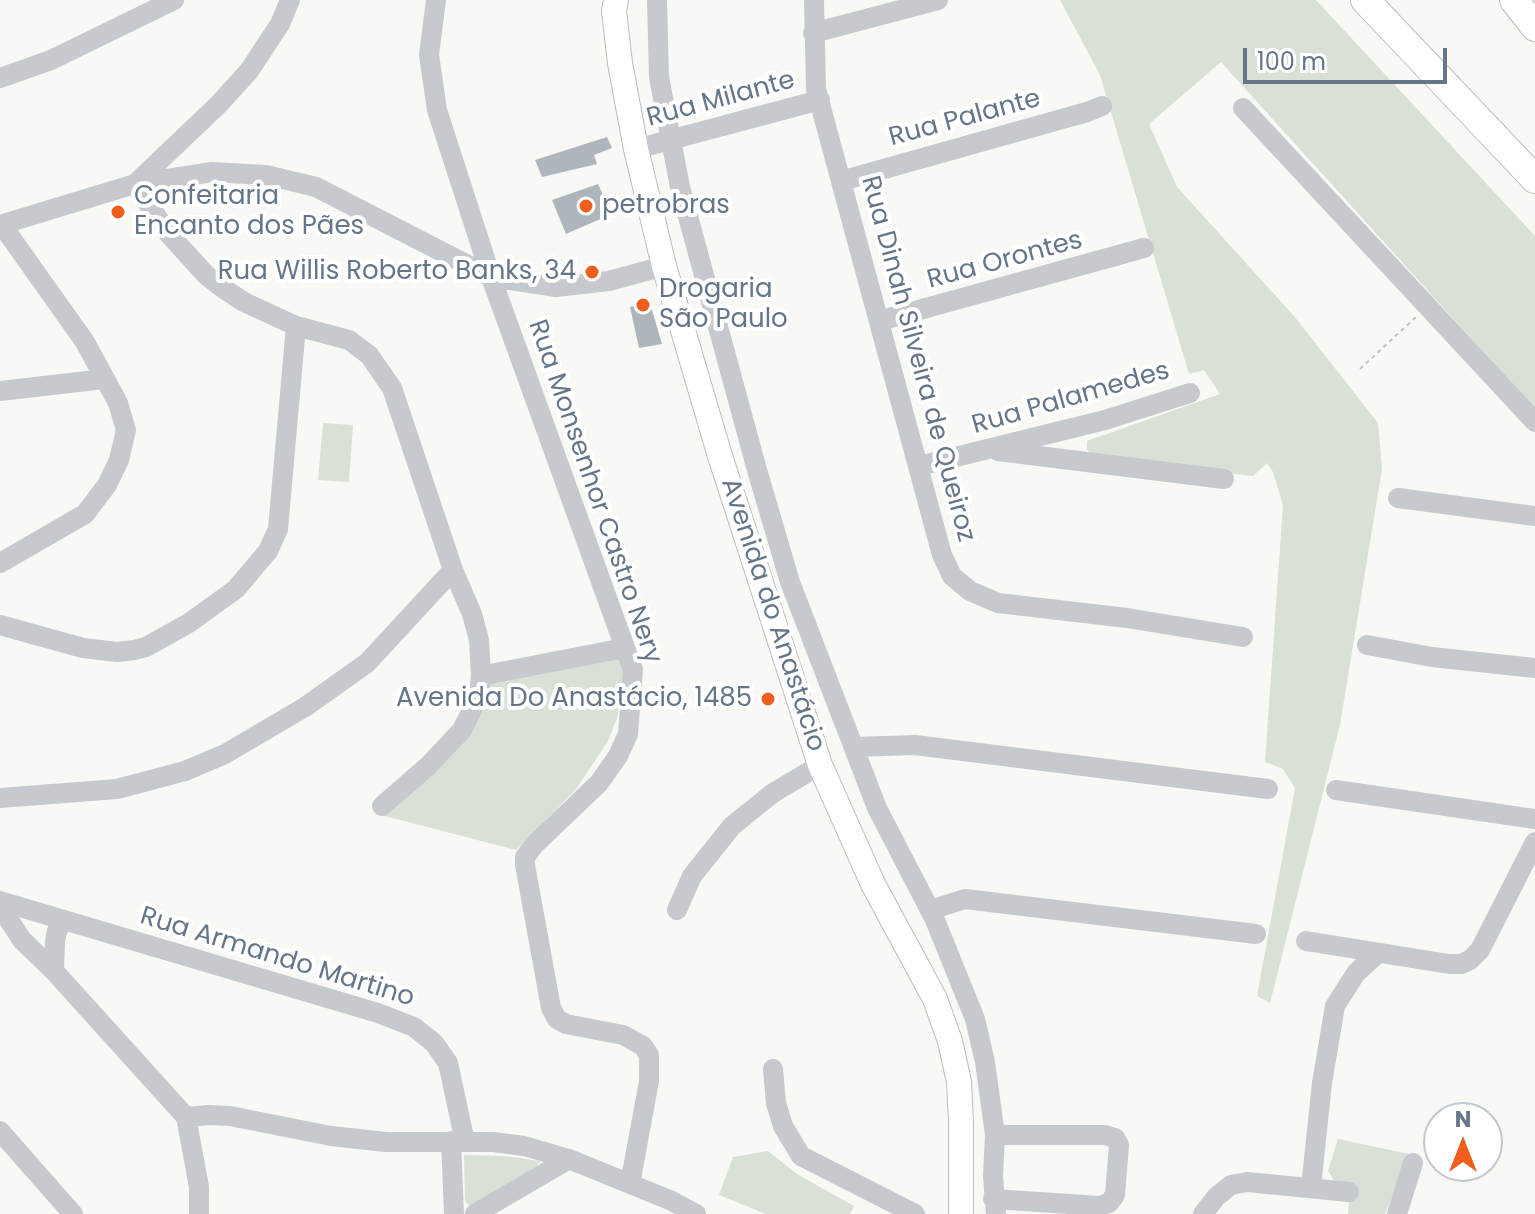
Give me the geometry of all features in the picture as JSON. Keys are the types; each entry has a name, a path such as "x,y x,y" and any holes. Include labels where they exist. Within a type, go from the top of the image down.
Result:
{"highway":[{"path":"1365,0 1535,179"},
{"path":"1514,0 1535,27"}],"main road":[{"name":"Avenida do Anastácio","path":"616,0 614,11 620,63 636,149 664,266 720,456 820,765 873,884 935,999 950,1041 961,1109 961,1214"}],"street":[{"path":"1,74 51,60 174,0"},
{"path":"135,184 249,71 280,24 290,0"},
{"name":"Rua Monsenhor Castro Nery","path":"436,0 429,55 437,110 491,277 633,670 628,734 618,756 599,783 525,857 525,873 551,1008 557,1019 566,1024 623,1035 643,1046 649,1055 649,1081 630,1184"},
{"name":"Avenida do Anastácio","path":"657,0 655,23 659,77 680,187 790,582 877,808 930,910 975,1019 985,1062 995,1135 995,1206"},
{"name":"Rua Dinah Silveira de Queiroz","path":"814,0 816,89 942,555 952,576 984,599 1243,637"},
{"path":"813,33 938,0"},
{"name":"Rua Milante","path":"636,149 820,100"},
{"name":"Rua Palante","path":"841,181 1102,106"},
{"path":"1243,108 1535,422"},
{"path":"0,563 85,514 107,485 119,460 126,430 118,403 85,342 1,225 135,184 212,172 266,175 316,187 491,277 556,287 609,281 664,266"},
{"path":"135,184 167,232 206,275 244,302 296,326 349,340 382,369 400,409 453,570 472,614 479,640 481,675 479,696 462,730 382,806"},
{"name":"Rua Orontes","path":"879,321 1144,248"},
{"path":"0,625 80,647 117,652 134,650 155,643 189,623 236,589 268,551 278,529 296,326"},
{"path":"0,391 104,379"},
{"name":"Rua Palamedes","path":"919,466 1105,420 1190,393"},
{"path":"989,450 1224,479"},
{"path":"1398,498 1535,516"},
{"path":"0,798 117,789 185,771 225,754 305,707 367,663 453,570"},
{"path":"1367,645 1432,657 1535,668"},
{"path":"490,674 619,649"},
{"path":"854,747 915,745 1268,789"},
{"path":"677,910 692,876 732,826 773,793 820,765"},
{"path":"1336,790 1535,819"},
{"path":"1306,941 1461,964 1480,950 1535,842"},
{"path":"930,910 965,899 1256,934"},
{"path":"0,903 22,940 54,971 186,1117 197,1172 199,1214"},
{"name":"Rua Armando Martino","path":"0,903 378,1013 414,1027 434,1043 448,1063 458,1142 454,1214"},
{"path":"54,971 55,941 64,920"},
{"path":"1311,1187 1322,1083 1335,1006 1356,973 1378,953"},
{"path":"773,1069 776,1103 783,1126 801,1156 915,1214"},
{"path":"186,1117 230,1116 331,1136 386,1142 524,1146 569,1159 696,1214"},
{"path":"0,1131 73,1214"},
{"path":"995,1135 1105,1135 1115,1138 1119,1145 1115,1195 1109,1203 1100,1206 995,1206"},
{"path":"475,1214 569,1159"},
{"path":"1397,1214 1413,1163"},
{"path":"1203,1214 1216,1197 1231,1185 1247,1182 1349,1192"}],"path":[{"path":"1360,369 1428,305"}],"shaded area":[{"path":"1060,0 1316,0 1535,236 1535,409 1221,62 1149,124 1177,187 1294,316 1378,423 1382,469 1340,725 1270,1003 1257,996 1295,788 1283,769 1265,762 1283,505 1273,472 1267,463 1253,476 1092,456 1087,449 1087,441 1220,394 1204,370 1189,374 1100,75"},
{"path":"323,423 353,425 349,482 318,480"},
{"path":"620,652 624,679 617,718 607,743 576,789 516,850 381,815 483,704 491,681"},
{"path":"1338,1139 1409,1154 1385,1214 1348,1214 1349,1203 1328,1171"},
{"path":"768,1151 797,1174 854,1206 850,1214 766,1214 719,1195 733,1157"},
{"path":"464,1155 540,1161 537,1166 470,1206 465,1201"}],"building":[{"path":"607,137 612,148 594,155 597,164 542,177 535,160"},
{"name":"petrobras","path":"598,184 612,214 566,234 552,200"},
{"path":"644,304 652,310 662,344 639,348 630,307"}],"place":[{"name":"petrobras","path":"586,206"},
{"name":"Confeitaria Encanto dos Pães","path":"118,212"},
{"name":"Rua Willis Roberto Banks, 34","path":"592,272"},
{"name":"Drogaria São Paulo","path":"643,305"},
{"name":"Avenida Do Anastácio, 1485","path":"768,699"}]}
